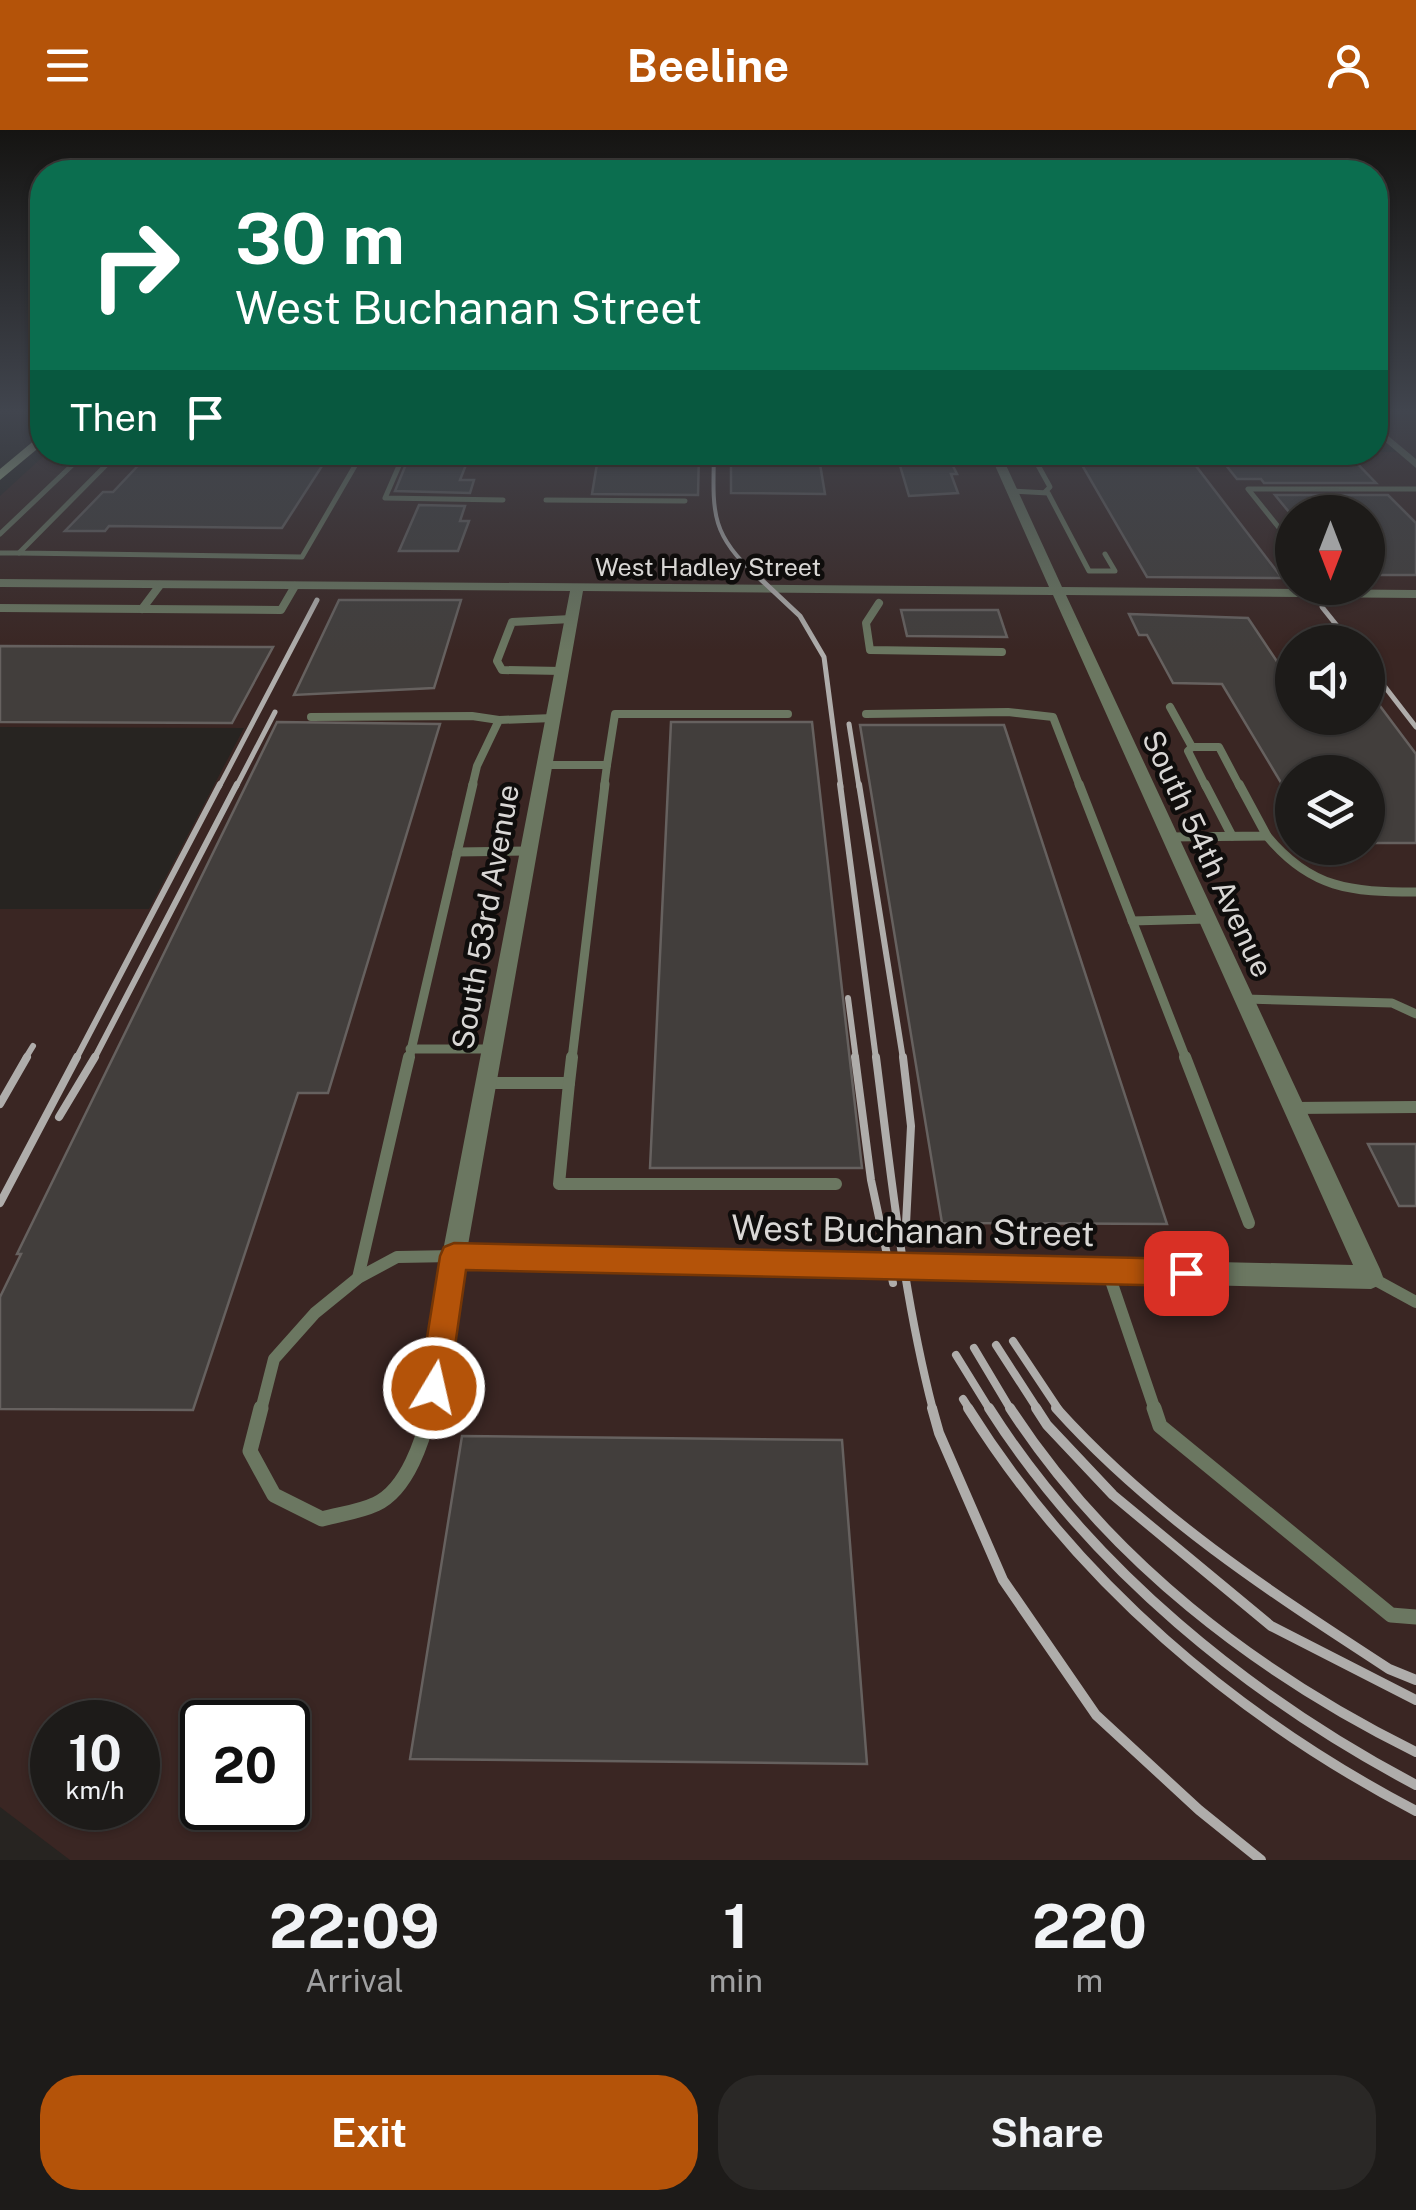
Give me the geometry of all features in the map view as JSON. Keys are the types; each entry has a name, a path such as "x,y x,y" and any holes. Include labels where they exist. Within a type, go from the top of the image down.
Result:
{"street":[{"name":"South 54th Avenue","path":"1012,491 1371,1277"},
{"name":"West Hadley Street","path":"0,583 1275,591"},
{"name":"South 53rd Avenue","path":"454,1256 577,588"},
{"name":"West Hadley Street","path":"1385,593 1416,594"},
{"name":"West Buchanan Street","path":"454,1256 1371,1277"}],"lane":[{"path":"0,534 46,490"},
{"path":"18,554 82,490"},
{"path":"0,553 302,556 342,490"},
{"path":"388,490 384,498 503,500"},
{"path":"1249,490 1275,523"},
{"path":"1012,491 1050,495 1089,571 1115,572 1105,554"},
{"path":"546,500 685,502"},
{"path":"142,609 160,584"},
{"path":"0,608 281,610 295,586"},
{"path":"879,604 866,623 870,650 1002,652"},
{"path":"562,671 502,670 497,661 512,622 571,618"},
{"path":"1170,708 1192,747"},
{"path":"866,714 1008,712 1053,717 1249,1223"},
{"path":"788,714 615,714 559,1184 836,1184"},
{"path":"312,717 553,718"},
{"path":"358,1278 477,766 499,720"},
{"path":"1232,836 1188,751 1192,747 1219,747 1267,836 1300,872 1353,892 1416,892"},
{"path":"544,765 608,766"},
{"path":"1169,837 1267,836"},
{"path":"457,852 528,852"},
{"path":"1132,921 1206,919"},
{"path":"1244,1000 1392,1003 1416,1014"},
{"path":"410,1049 492,1049"},
{"path":"486,1082 569,1083"},
{"path":"1292,1108 1416,1107"},
{"path":"454,1256 434,1388 417,1452 386,1499 322,1519 274,1495 250,1452 274,1359 316,1312 358,1278 398,1258 454,1256"},
{"path":"1108,1271 1160,1426 1391,1614 1416,1617"},
{"path":"1371,1277 1416,1302"}],"shaded area":[{"path":"7,490 1416,490 1416,1860 70,1860 30,1830 160,1830 160,1700 30,1700 30,1830 0,1807 0,909 149,909 244,728 0,727 0,496"}],"building":[{"path":"307,490 282,528 109,526 105,531 65,531 103,492"},
{"path":"396,490 471,490 470,493"},
{"path":"593,490 698,490 698,495 592,494"},
{"path":"731,490 824,490 825,494 731,493"},
{"path":"907,490 957,490 958,493 909,496"},
{"path":"1096,490 1214,490 1275,569 1275,578 1147,577"},
{"path":"1385,495 1416,523 1416,575 1385,575"},
{"path":"419,505 465,506 460,521 469,521 458,551 399,551"},
{"path":"339,600 461,600 434,688 294,695"},
{"path":"901,610 998,610 1007,637 907,636"},
{"path":"1129,614 1248,618 1275,658 1275,735 1385,735 1385,713 1416,754 1416,843 1385,843 1385,755 1275,755 1275,773 1222,684 1173,683 1147,635 1139,635"},
{"path":"0,646 273,647 232,723 0,722"},
{"path":"277,722 440,724 328,1093 298,1093 193,1410 0,1409 0,1297 21,1254 17,1254"},
{"path":"671,722 812,722 862,1168 650,1168"},
{"path":"860,725 1004,725 1167,1224 942,1223"},
{"path":"1368,1144 1416,1144 1416,1206 1399,1206"},
{"path":"462,1436 842,1440 867,1764 410,1759"}],"railway":[{"path":"714,490 722,533 753,572"},
{"path":"753,572 800,616 824,657 841,787"},
{"path":"753,572 756,575"},
{"path":"219,787 317,600"},
{"path":"1322,607 1336,625"},
{"path":"1385,687 1416,727"},
{"path":"236,787 275,712"},
{"path":"849,724 859,787"},
{"path":"76,1059 220,784"},
{"path":"94,1059 237,784"},
{"path":"840,784 876,1059"},
{"path":"859,784 903,1059"},
{"path":"848,998 856,1059"},
{"path":"25,1059 33,1046"},
{"path":"0,1104 27,1057"},
{"path":"0,1203 77,1057"},
{"path":"59,1117 95,1057"},
{"path":"855,1057 871,1180 893,1283"},
{"path":"876,1057 906,1278 933,1410"},
{"path":"903,1057 911,1126 906,1224"},
{"path":"1013,1341 1059,1410"},
{"path":"996,1345 1038,1410"},
{"path":"974,1348 1011,1410"},
{"path":"956,1355 990,1410"},
{"path":"963,1399 970,1410"},
{"path":"932,1408 939,1433 1003,1580 1096,1715 1199,1810 1261,1860"},
{"path":"968,1408 1059,1531 1165,1639 1223,1688 1285,1732 1416,1811"},
{"path":"989,1408 1075,1522 1178,1623 1293,1711 1416,1785"},
{"path":"1010,1408 1092,1514 1190,1607 1299,1686 1416,1752"},
{"path":"1036,1408 1047,1425 1113,1495 1271,1626 1416,1700"},
{"path":"1056,1408 1132,1483 1214,1549 1389,1669 1416,1680"}],"route":[{"path":"434,1388 454,1256 1186,1273"}]}
